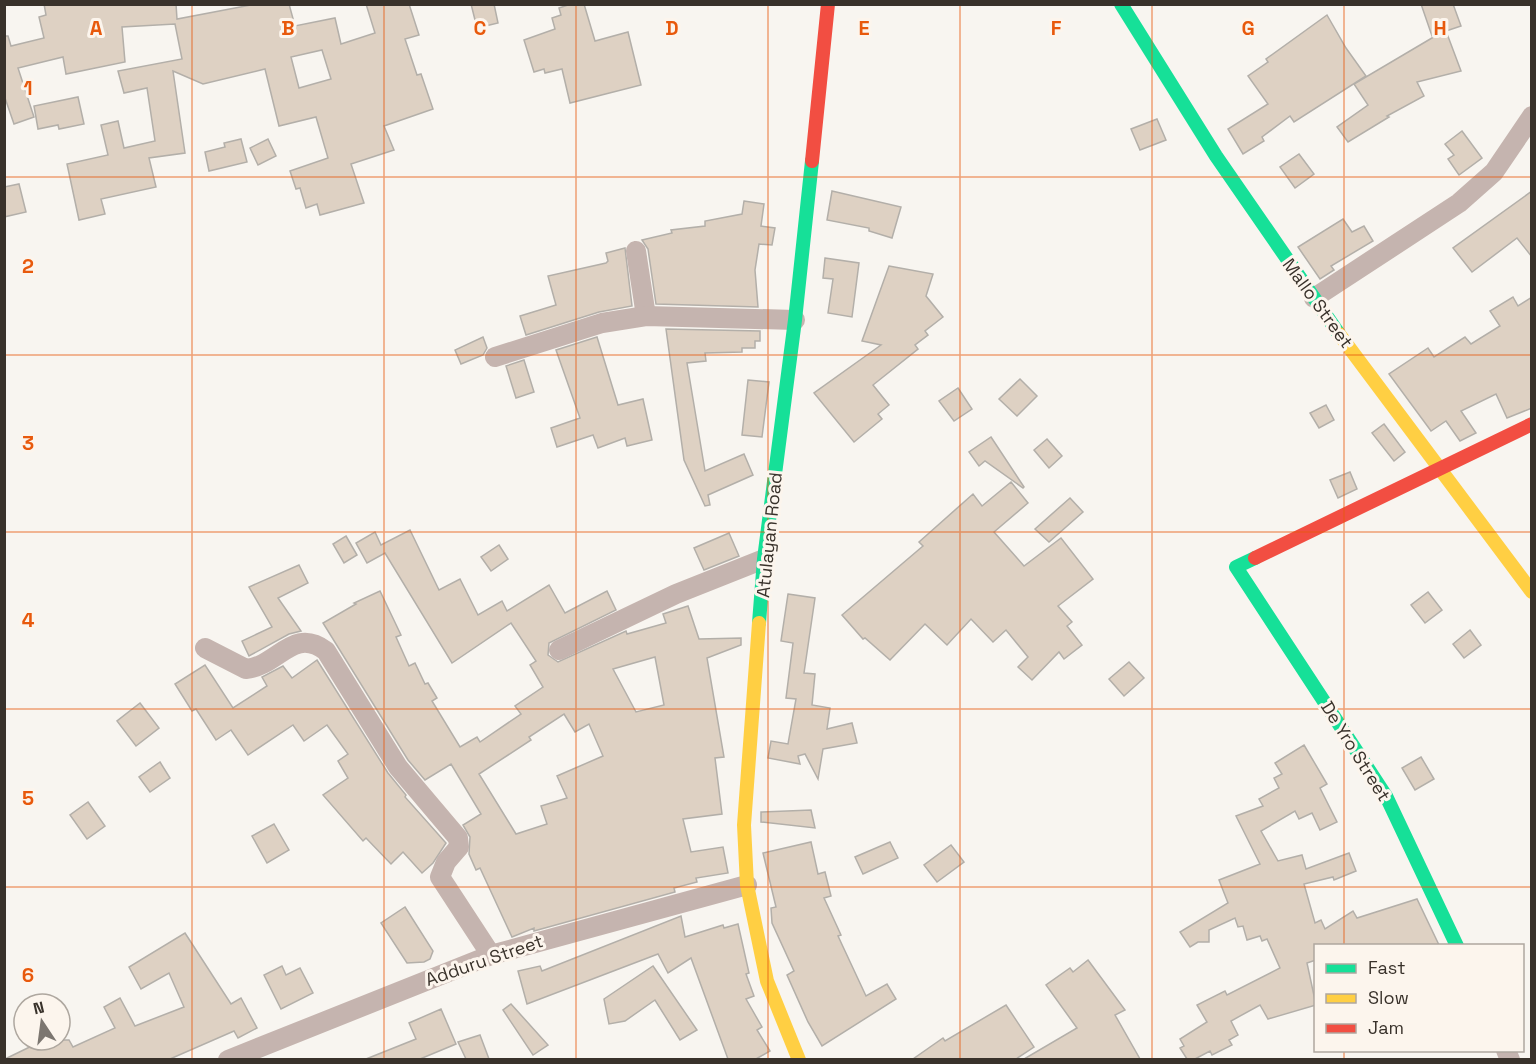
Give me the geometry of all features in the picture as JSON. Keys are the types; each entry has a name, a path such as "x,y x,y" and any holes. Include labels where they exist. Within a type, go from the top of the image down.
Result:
{"street":[{"name":"Atulayan Road","path":"799,1059 767,981 747,885 744,825 765,559 795,320 828,4"},
{"name":"Mallo Street","path":"1121,4 1263,225 1314,298 1437,468 1532,592"},
{"path":"1314,298 1459,203 1494,171 1532,117"},
{"path":"636,251 646,316"},
{"path":"495,357 602,322 646,316 795,320"},
{"path":"1437,468 1532,424"},
{"name":"De Yro Street","path":"1437,468 1236,567 1386,796 1457,944"},
{"path":"560,650 676,594 765,559"},
{"path":"204,648 246,669 263,664 301,642 317,644 326,651 398,767 458,838 459,848 446,862 440,877 490,955"},
{"name":"Adduru Street","path":"228,1059 490,955 747,885"}],"building":[{"path":"44,4 176,4 177,19 256,4 289,4 295,26 335,18 341,44 375,33 366,4 409,4 419,35 405,39 417,75 421,74 433,109 384,126 394,150 351,164 364,203 320,215 317,204 306,208 300,188 296,189 290,171 328,158 316,117 279,126 265,69 203,84 173,71 185,153 149,158 156,187 101,199 105,214 79,220 67,164 108,155 101,125 118,121 124,148 155,141 147,88 124,93 118,71 182,59 175,24 122,27 125,62 66,74 63,57 18,68 34,117 14,124 4,95 4,36 8,36 11,46 44,38 39,17 46,15","holes":["322,50 331,79 299,88 291,57"]},
{"path":"471,4 494,4 498,23 477,28"},
{"path":"571,4 584,4 595,41 628,32 641,85 570,103 562,69 545,73 544,69 534,72 524,40 555,29 552,18 561,15 559,8"},
{"path":"1421,4 1453,4 1461,26 1446,31 1461,71 1417,82 1424,96 1387,116 1389,117 1348,142 1337,127 1368,105 1354,84 1437,35 1432,36"},
{"path":"1327,15 1366,76 1294,122 1290,116 1262,137 1264,141 1243,154 1228,129 1268,104 1248,76 1268,62 1266,59"},
{"path":"78,97 84,124 59,129 58,125 38,129 34,106"},
{"path":"1157,119 1166,140 1140,150 1131,129"},
{"path":"1462,131 1482,158 1459,175 1448,159 1454,155 1445,144"},
{"path":"241,139 247,162 209,171 205,152 225,147 224,143"},
{"path":"268,139 276,156 258,165 250,148"},
{"path":"1299,154 1314,174 1295,188 1280,167"},
{"path":"19,184 26,212 4,217 4,187"},
{"path":"832,191 901,207 892,238 869,231 869,228 827,220"},
{"path":"1532,191 1532,257 1517,238 1472,272 1453,248"},
{"path":"744,201 764,204 761,226 775,228 772,245 759,244 755,270 758,307 656,304 648,249 642,240 672,233 671,230 705,226 705,221 742,214"},
{"path":"1343,219 1352,232 1364,226 1373,241 1331,266 1334,270 1320,279 1298,247"},
{"path":"625,248 632,306 599,312 526,335 520,316 556,305 548,276 606,263 608,261 606,253"},
{"path":"825,258 859,263 852,317 828,313 833,279 823,278"},
{"path":"889,266 933,274 926,296 943,317 925,331 928,335 915,345 918,349 873,385 889,405 878,414 882,419 854,442 814,393 881,345 862,341"},
{"path":"1513,297 1518,306 1532,297 1532,408 1507,418 1496,394 1461,411 1476,433 1460,441 1446,421 1431,431 1389,374 1428,348 1434,357 1465,337 1471,344 1500,326 1490,311"},
{"path":"666,329 760,331 760,341 755,341 755,348 742,348 742,352 705,353 706,361 687,363 705,471 744,454 753,475 708,495 710,505 705,506 684,460"},
{"path":"483,337 487,348 483,355 461,364 455,350"},
{"path":"597,337 618,405 643,399 652,440 627,446 625,438 598,448 593,435 557,447 551,428 580,418 556,350"},
{"path":"524,360 534,392 516,398 506,366"},
{"path":"1020,379 1037,396 1017,416 999,399"},
{"path":"748,380 769,382 762,437 742,435"},
{"path":"958,388 972,409 954,421 939,401"},
{"path":"1326,405 1334,420 1319,428 1310,413"},
{"path":"1384,424 1405,452 1394,461 1372,433"},
{"path":"991,437 1023,488 985,461 979,466 969,452"},
{"path":"1047,439 1062,456 1049,468 1034,450"},
{"path":"1350,472 1357,489 1338,498 1330,480"},
{"path":"1011,482 1028,503 994,532 1024,566 1061,538 1093,579 1058,606 1072,622 1067,626 1082,645 1064,659 1059,652 1032,680 1018,667 1028,657 1006,630 993,642 971,619 947,645 925,624 890,660 865,638 863,639 842,615 923,546 919,542 973,494 982,506"},
{"path":"1070,498 1083,512 1049,542 1035,529"},
{"path":"410,530 439,590 460,579 478,615 502,601 507,611 549,585 565,613 607,591 616,610 549,643 548,655 558,662 626,631 627,634 666,623 663,614 688,606 699,639 741,638 741,645 707,658 724,757 715,758 722,814 683,819 691,852 723,847 728,873 696,878 697,882 674,888 675,892 534,931 534,928 512,937 480,868 476,870 469,854 470,837 463,825 481,814 451,764 425,780 408,760 323,623 356,604 354,603 380,591 401,635 396,637 409,666 415,663 425,684 428,683 437,698 432,701 460,747 477,737 480,742 521,714 515,706 543,687 530,665 536,661 511,623 452,663 385,553 367,563 356,543 375,532 381,545","holes":["655,657 664,705 636,712 613,669","564,714 575,732 589,724 603,756 557,776 567,798 541,806 547,824 516,834 479,774 531,740 529,737"]},
{"path":"729,533 739,556 704,570 694,548"},
{"path":"346,536 357,555 344,563 333,544"},
{"path":"499,545 508,559 491,571 481,557"},
{"path":"299,565 308,583 278,598 301,631 289,634 249,656 242,641 272,627 249,587"},
{"path":"1428,592 1442,610 1425,623 1411,605"},
{"path":"788,594 815,598 804,673 815,674 812,705 830,708 827,729 852,723 857,743 823,749 818,779 805,754 798,756 800,764 768,758 771,741 788,744 796,699 786,698 793,643 781,641"},
{"path":"1470,630 1481,645 1464,658 1453,644"},
{"path":"317,660 388,773 406,795 405,797 446,843 433,863 422,873 403,852 391,864 366,838 363,841 323,795 348,778 338,761 348,754 327,725 304,741 293,725 248,755 231,730 216,740 196,709 192,711 175,684 205,665 233,708 267,686 262,677 283,666 292,678"},
{"path":"1129,662 1144,678 1124,696 1109,679"},
{"path":"140,703 159,728 136,746 117,721"},
{"path":"1304,745 1327,784 1320,788 1337,822 1320,830 1312,813 1299,819 1295,811 1261,831 1278,861 1302,855 1306,869 1349,853 1356,871 1334,880 1333,877 1304,884 1315,923 1321,920 1325,929 1353,911 1357,918 1417,899 1439,944 1314,944 1314,961 1307,963 1314,1006 1268,1019 1260,1005 1231,1021 1238,1035 1229,1040 1232,1045 1212,1055 1210,1051 1195,1059 1187,1059 1180,1048 1184,1046 1180,1039 1207,1022 1197,1005 1225,991 1227,995 1280,968 1267,939 1262,941 1260,936 1247,940 1243,926 1238,927 1235,918 1209,930 1209,942 1198,942 1190,947 1180,932 1228,903 1219,880 1260,864 1236,816 1263,806 1259,799 1279,788 1274,778 1282,774 1275,763"},
{"path":"1421,757 1434,779 1415,790 1402,768"},
{"path":"160,762 170,778 150,792 139,777"},
{"path":"88,802 105,826 87,839 70,815"},
{"path":"811,810 815,828 761,822 761,812"},
{"path":"274,824 289,850 267,863 252,836"},
{"path":"811,842 818,874 825,872 831,896 824,898 841,935 838,936 866,996 887,984 896,999 822,1046 808,1022 787,975 794,971 772,923 771,908 776,907 763,853"},
{"path":"890,842 898,858 863,874 855,857"},
{"path":"951,845 964,862 937,882 924,865"},
{"path":"405,907 433,951 430,959 424,962 407,963 381,923"},
{"path":"681,916 685,937 723,925 724,928 738,924 749,973 746,974 754,996 746,999 762,1027 757,1030 770,1051 756,1059 728,1059 691,958 668,973 658,954 527,1004 518,971 540,966 542,971"},
{"path":"185,933 231,1004 241,998 257,1028 238,1038 234,1031 170,1059 5,1059 19,1052 72,1052 72,1045 73,1047 115,1028 104,1007 120,998 135,1026 184,1007 169,973 141,989 129,967"},
{"path":"1088,960 1125,1010 1115,1015 1140,1059 1024,1059 1077,1028 1046,985 1070,968 1073,972"},
{"path":"282,966 286,975 300,968 313,993 281,1009 264,975"},
{"path":"653,966 697,1030 680,1040 655,1000 625,1021 609,1024 604,999"},
{"path":"511,1004 548,1045 533,1055 503,1010"},
{"path":"1006,1005 1034,1047 1016,1059 913,1059 943,1038 945,1041"},
{"path":"441,1009 456,1044 420,1059 366,1059 416,1039 409,1023"},
{"path":"480,1035 489,1059 466,1059 458,1042"}],"traffic: fast":[{"path":"1121,4 1216,156 1339,334"},
{"path":"759,623 764,559 795,320 812,161"},
{"path":"1255,558 1236,567 1386,796 1456,944"}],"traffic: slow":[{"path":"1339,334 1532,592"},
{"path":"759,623 744,825 747,885 767,981 799,1060"}],"traffic: jam":[{"path":"812,161 828,4"},
{"path":"1255,558 1532,424"}]}
